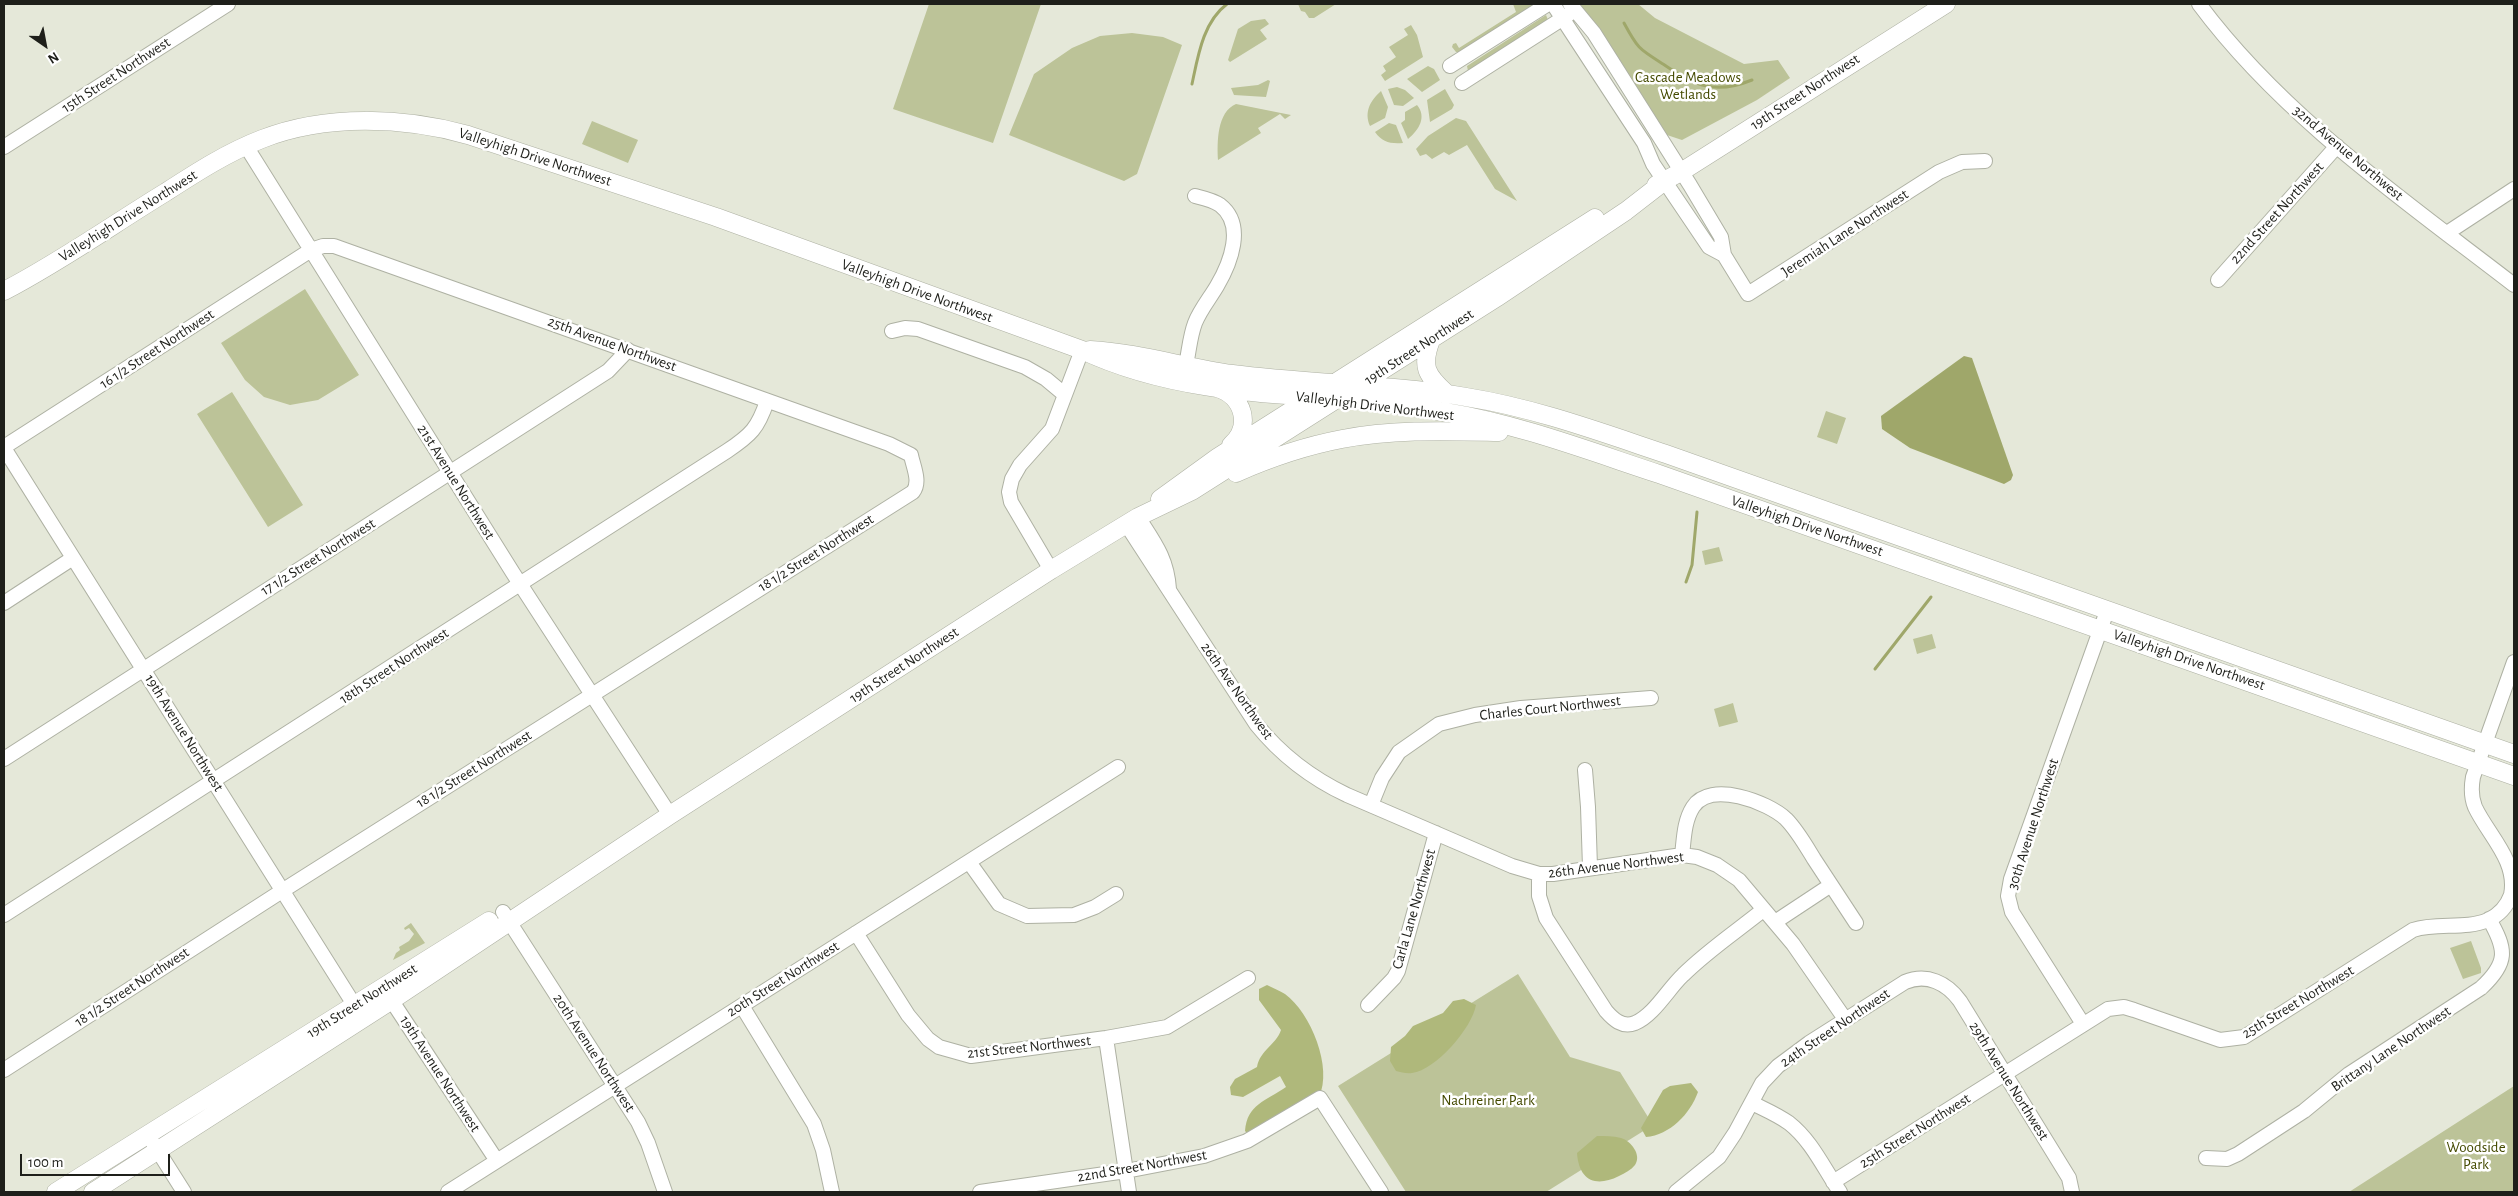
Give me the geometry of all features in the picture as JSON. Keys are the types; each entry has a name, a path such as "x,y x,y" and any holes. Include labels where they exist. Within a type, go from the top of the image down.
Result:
{"main road":[{"name":"19th Street Northwest","path":"1336,390 1362,384 1626,211 1673,176 1946,4"},
{"name":"Valleyhigh Drive Northwest","path":"4,291 194,174 246,146 285,132 319,125 396,122 444,128 716,217 1143,374 1214,387 1311,398 1336,390"},
{"name":"19th Street Northwest","path":"56,1192 152,1142 359,1012 506,916 670,815 1051,570 1132,520 1192,491 1502,274 1618,204 1673,176"},
{"path":"1431,340 1425,360 1427,372 1446,393"},
{"name":"Valleyhigh Drive Northwest","path":"1082,350 1125,352 1231,374 1336,390 1446,412 1535,433 1659,474 2514,776"},
{"name":"Valleyhigh Drive Northwest","path":"1362,384 1446,393 1515,406 1569,422 2514,754"},
{"path":"1214,387 1227,393 1235,400 1244,418 1240,436 1218,457"},
{"name":"19th Street Northwest","path":"1132,520 1181,482 1311,398"},
{"path":"1192,491 1272,458 1342,439 1380,433 1434,431 1535,433"},
{"name":"19th Street Northwest","path":"93,1192 152,1142"}],"street":[{"name":"15th Street Northwest","path":"4,147 228,4"},
{"path":"1450,66 1548,4"},
{"path":"1553,4 1592,61 1644,144 1654,164 1673,176"},
{"name":"32nd Avenue Northwest","path":"2199,4 2255,70 2337,146 2514,285"},
{"path":"1462,83 1563,20 1573,7 1594,33 1673,176"},
{"name":"21st Avenue Northwest","path":"246,146 520,584 670,815"},
{"name":"22nd Street Northwest","path":"2218,280 2337,146"},
{"name":"Jeremiah Lane Northwest","path":"1673,176 1709,247 1724,255 1748,294 1939,172 1962,162 1985,161"},
{"path":"2447,233 2514,189"},
{"path":"1186,365 1195,322 1218,284 1228,262 1234,239 1232,220 1226,211 1219,204 1195,196"},
{"name":"25th Avenue Northwest","path":"311,250 323,246 349,250 889,444 911,455"},
{"name":"16 1/2 Street Northwest","path":"4,447 311,250"},
{"path":"892,331 905,328 918,329 1025,368 1046,378 1064,394"},
{"name":"17 1/2 Street Northwest","path":"4,759 608,372 628,350"},
{"path":"1051,570 1020,518 1009,492 1012,479 1020,465 1052,429 1082,350"},
{"name":"18th Street Northwest","path":"4,915 742,441 760,422 766,401"},
{"name":"19th Avenue Northwest","path":"4,447 359,1012"},
{"name":"18 1/2 Street Northwest","path":"4,1070 282,891 913,492 917,481 911,455"},
{"name":"26th Ave Northwest","path":"1132,520 1162,553 1168,572 1169,590 1256,724 1269,740 1299,767 1317,779 1372,805"},
{"path":"4,603 73,558"},
{"name":"30th Avenue Northwest","path":"2083,1024 2015,918 2008,896 2012,879 2107,610"},
{"path":"2485,744 2514,662"},
{"name":"Charles Court Northwest","path":"1372,805 1382,778 1399,752 1439,724 1475,715 1521,708 1651,698"},
{"name":"25th Street Northwest","path":"1836,1187 2005,1074 2108,1010 2124,1007 2212,1038 2236,1039 2257,1030 2413,930 2431,926 2474,923 2488,919 2506,905 2513,890 2514,876 2509,862 2472,799 2472,783 2485,744"},
{"name":"20th Street Northwest","path":"448,1192 1118,767"},
{"path":"1584,770 1588,807 1590,867"},
{"path":"1682,855 1687,824 1694,806 1708,796 1728,794 1767,806 1786,819 1856,923"},
{"name":"26th Avenue Northwest","path":"1372,805 1512,866 1538,874 1682,855 1697,857 1730,872 1749,891 1802,955 1845,1019"},
{"name":"Carla Lane Northwest","path":"1368,1005 1398,971 1436,834"},
{"path":"969,862 1000,904 1027,916 1074,915 1095,907 1116,894"},
{"path":"1538,874 1539,896 1546,918 1606,1011 1617,1022 1625,1025 1633,1024 1648,1014 1684,974 1763,910"},
{"path":"1774,922 1831,885"},
{"name":"20th Avenue Northwest","path":"506,916 643,1130 665,1192"},
{"name":"Brittany Lane Northwest","path":"2206,1158 2227,1159 2238,1154 2304,1111 2349,1074 2481,988 2497,972 2502,955 2502,945 2488,919"},
{"name":"21st Street Northwest","path":"856,933 908,1015 928,1040 938,1048 971,1056 1106,1038 1172,1025 1248,978"},
{"name":"24th Street Northwest","path":"1676,1192 1719,1157 1732,1140 1762,1083 1778,1066 1845,1019 1905,982 1919,978 1933,980"},
{"name":"29th Avenue Northwest","path":"1933,980 1946,986 1955,994 2069,1178 2072,1192"},
{"name":"19th Avenue Northwest","path":"387,993 497,1161"},
{"path":"742,1006 814,1124 823,1150 832,1192"},
{"path":"1106,1038 1129,1192"},
{"name":"22nd Street Northwest","path":"980,1192 1126,1171 1215,1153 1268,1130 1320,1098 1381,1192"},
{"path":"1752,1103 1781,1118 1798,1131 1836,1187"},
{"path":"152,1142 184,1192"}],"green space":[{"path":"929,4 1041,4 993,143 893,109"},
{"path":"1298,4 1336,4 1314,18 1309,18 1305,12 1301,11"},
{"path":"1513,4 1533,4 1532,7 1464,52 1456,52 1452,47 1456,43 1459,48 1516,12"},
{"name":"Cascade Meadows Wetlands","path":"1577,4 1638,4 1655,18 1744,64 1778,60 1790,78 1757,100 1682,140 1667,135"},
{"path":"1546,15 1548,20 1468,71 1467,66"},
{"path":"1265,19 1269,24 1260,30 1267,39 1230,62 1228,60 1238,29 1251,21"},
{"path":"1411,25 1417,35 1423,57 1385,81 1381,75 1386,71 1383,66 1396,57 1389,47 1408,35 1404,29"},
{"path":"1132,33 1163,37 1182,45 1137,174 1124,181 1009,135 1034,74 1072,48 1100,36"},
{"path":"1428,66 1434,69 1440,80 1422,92 1407,79"},
{"path":"1268,80 1270,81 1266,97 1234,95 1231,88 1258,85"},
{"path":"1397,87 1405,90 1414,98 1403,106 1394,105 1388,89"},
{"path":"1445,89 1454,105 1452,109 1430,122 1427,100"},
{"path":"1381,91 1388,107 1385,118 1370,126 1368,121 1369,107"},
{"path":"1236,104 1291,115 1285,119 1280,114 1258,128 1261,133 1218,160 1218,136 1222,120 1230,108"},
{"path":"1417,105 1421,114 1420,123 1408,139 1401,123 1405,120 1405,112"},
{"path":"1456,118 1466,121 1517,201 1495,189 1467,145 1449,155 1444,152 1432,159 1426,154 1420,156 1416,149 1428,136"},
{"path":"592,121 638,140 628,163 582,144"},
{"path":"1389,123 1396,125 1403,143 1387,142 1375,132"},
{"path":"305,289 359,375 318,400 290,405 264,397 245,380 221,343"},
{"path":"232,392 303,505 268,527 197,414"},
{"path":"1826,411 1846,418 1837,444 1817,437"},
{"path":"1719,547 1723,561 1705,565 1702,551"},
{"path":"1932,634 1936,648 1917,654 1913,639"},
{"path":"1733,703 1738,722 1719,727 1714,709"},
{"path":"411,923 425,943 393,960 396,953 400,950 399,947 409,941 414,934 409,928 405,930 404,928"},
{"path":"2471,941 2481,973 2463,979 2450,948"},
{"name":"Nachreiner Park","path":"1518,974 1570,1057 1620,1072 1653,1125 1546,1192 1406,1192 1338,1086"},
{"name":"Woodside Park","path":"2514,1086 2514,1192 2349,1192"}],"shaded area":[{"path":"1964,356 1972,358 2013,475 2011,480 2004,484 1910,448 1882,429 1881,416"},
{"path":"1267,985 1285,994 1303,1014 1311,1027 1321,1057 1323,1085 1319,1097 1253,1139 1245,1131 1249,1115 1259,1104 1286,1087 1280,1076 1243,1097 1231,1095 1230,1087 1235,1079 1257,1067 1261,1056 1276,1040 1281,1030 1259,1000 1259,989"},
{"path":"1464,999 1476,1005 1473,1014 1460,1036 1442,1056 1421,1070 1410,1073 1396,1071 1390,1061 1391,1047 1405,1036 1413,1026 1443,1013 1453,1001"},
{"path":"1691,1083 1698,1092 1690,1108 1671,1128 1646,1137 1641,1128 1663,1090 1670,1086"},
{"path":"1597,1136 1618,1137 1632,1145 1637,1157 1635,1165 1626,1173 1610,1180 1596,1181 1590,1179 1581,1170 1577,1153"}],"waterway":[{"path":"1192,84 1199,51 1207,30 1212,20 1227,4"},
{"path":"1624,23 1636,43 1644,51 1674,72 1695,83 1706,86 1727,87 1752,80"},
{"path":"1686,582 1692,565 1697,512"},
{"path":"1875,669 1931,597"}]}
